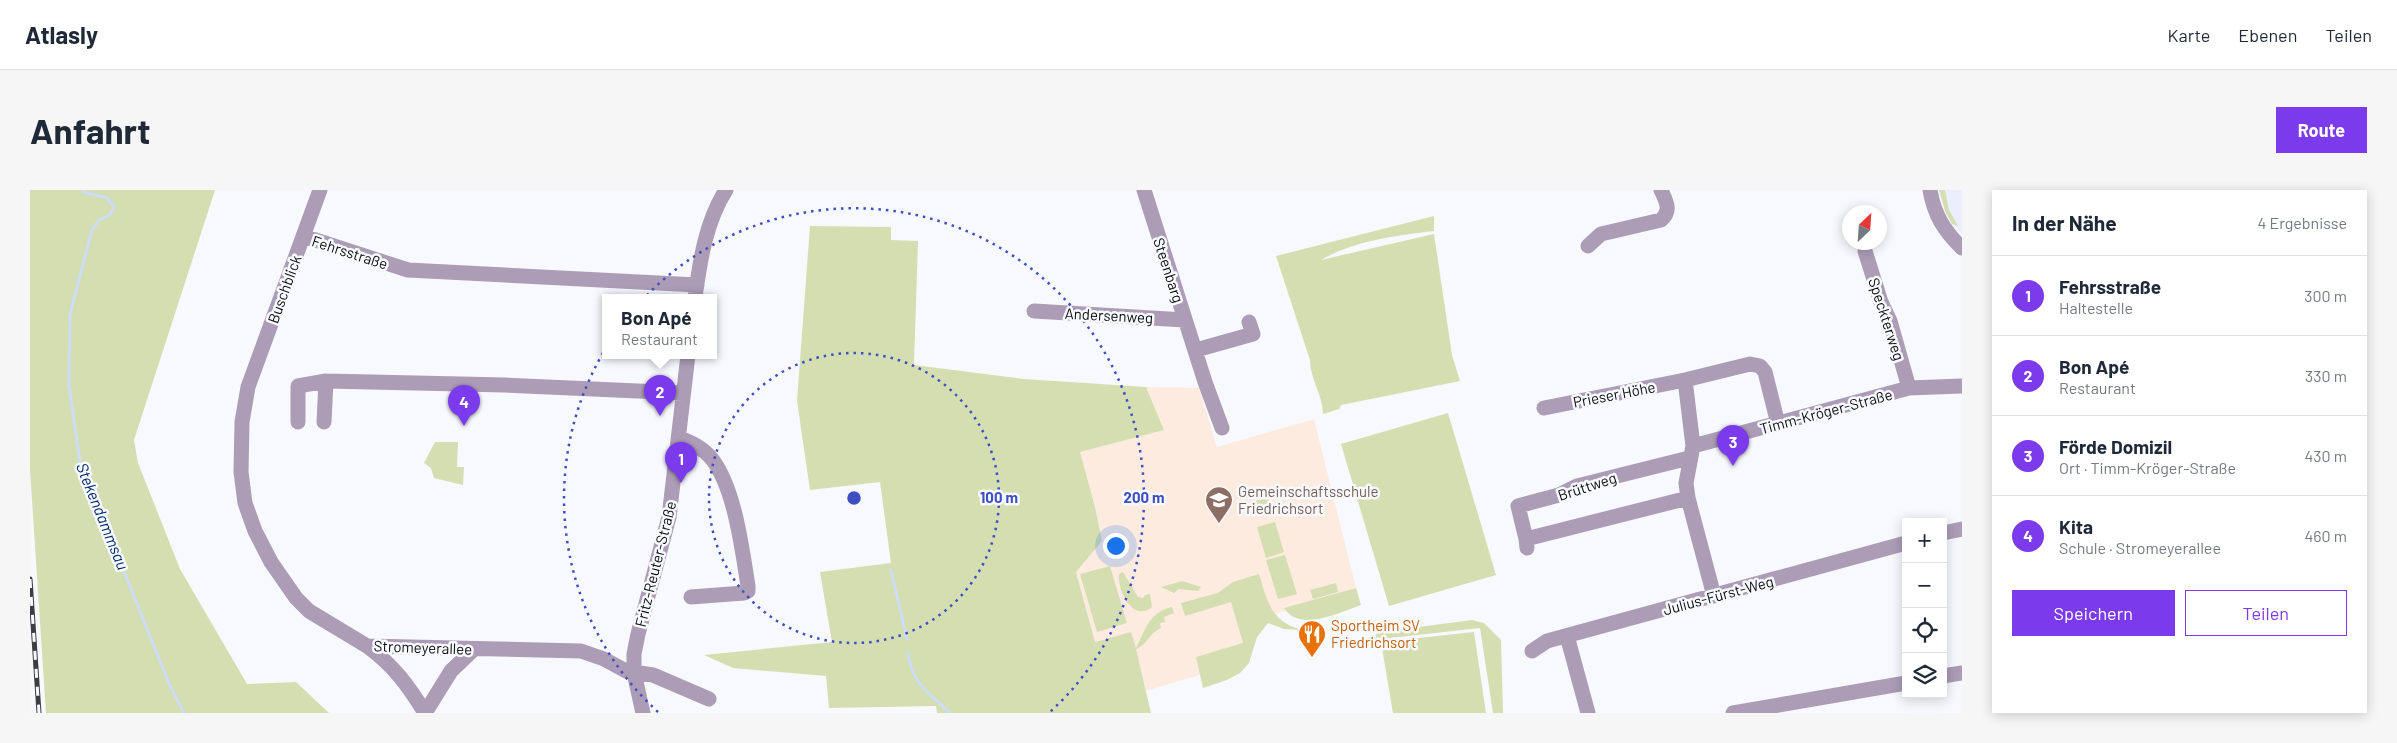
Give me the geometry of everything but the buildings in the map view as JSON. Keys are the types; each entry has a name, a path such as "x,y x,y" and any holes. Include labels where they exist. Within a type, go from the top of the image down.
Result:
{"street":[{"name":"Buschblick","path":"258,361 320,190"},
{"path":"696,291 705,240 717,204 726,190"},
{"name":"Steenbarg","path":"1144,190 1184,320 1222,428"},
{"path":"1588,246 1601,234 1661,220 1668,211 1661,190"},
{"path":"1930,190 1934,209 1940,223 1962,248"},
{"name":"Fehrsstraße","path":"303,236 408,270 696,291"},
{"name":"Speckterweg","path":"1865,251 1880,302 1890,321 1909,388"},
{"name":"Andersenweg","path":"1034,311 1184,320"},
{"path":"1196,350 1253,334 1249,322"},
{"name":"Fritz-Reuter-Straße","path":"643,713 634,673 638,634 669,517 680,438 687,359"},
{"name":"Stromeyerallee","path":"258,361 248,387 242,422 240,472 245,503 255,531 271,562 296,598 309,611 367,646 581,651 604,658 619,668 634,673 653,675 709,699"},
{"name":"Prieser Höhe","path":"1544,408 1685,380 1750,364 1760,366 1765,372 1778,424"},
{"path":"324,422 326,380"},
{"path":"298,422 298,386 326,380 683,393"},
{"path":"1685,380 1691,452 1686,483 1688,498 1714,596"},
{"name":"Timm-Kröger-Straße","path":"1691,452 1778,424 1909,388 1962,386"},
{"path":"680,438 697,445 712,459 724,480 740,531 748,586 748,591 744,593 691,597"},
{"name":"Brüttweg","path":"1688,498 1527,544 1518,506 1559,495 1577,486 1691,452"},
{"path":"1947,532 1962,529"},
{"name":"Julius-Fürst-Weg","path":"1532,651 1547,641 1902,544"},
{"path":"1567,636 1588,713"},
{"path":"367,646 388,662 407,684 425,713 451,671 474,649"},
{"path":"1947,675 1962,673"},
{"path":"1733,713 1902,684"}],"shaded area":[{"path":"1942,190 1962,190 1962,234 1946,215"},
{"name":"Gemeinschaftsschule Friedrichsort","path":"1146,387 1199,388 1217,447 1314,419 1356,588 1261,619 1249,653 1223,668 1146,691 1131,632 1095,642 1076,572 1102,541 1095,507 1079,452 1164,430"}],"green space":[{"path":"30,190 215,190 134,440 138,463 180,569 247,684 296,682 329,713 46,713 30,470"},
{"path":"1939,190 1945,190 1949,210 1958,226 1952,224 1945,211"},
{"path":"1434,216 1434,231 1362,243 1321,260 1434,234 1452,355 1460,381 1341,405 1339,409 1323,414 1310,360 1276,256"},
{"path":"810,226 891,227 891,240 918,241 914,365 1024,379 1146,387 1164,430 1080,452 1102,541 1076,572 1095,642 1131,632 1136,648 1153,617 1164,609 1172,607 1174,613 1164,617 1165,622 1160,623 1161,628 1136,649 1151,713 937,713 936,706 829,708 826,676 733,668 704,655 832,642 820,572 891,563 880,482 810,490 797,401"},
{"path":"1448,413 1496,575 1389,606 1341,444"},
{"path":"435,442 458,442 457,467 464,467 463,485 434,478 431,468 424,463"},
{"path":"1267,498 1270,508 1253,513 1250,502"},
{"path":"1275,522 1284,552 1266,558 1257,527"},
{"path":"1285,555 1297,594 1278,599 1266,560"},
{"path":"1110,566 1127,623 1097,632 1080,574"},
{"path":"1123,572 1138,597 1143,598 1145,595 1150,594 1152,607 1145,611 1139,611 1128,602 1119,581 1119,574"},
{"path":"1259,574 1272,610 1284,622 1303,630 1284,629 1268,623 1257,637 1249,663 1240,673 1227,680 1203,688 1196,657 1243,643 1231,602 1185,616 1181,603 1218,593 1233,582"},
{"path":"1182,581 1201,587 1198,591 1179,589 1174,593 1161,587"},
{"path":"1336,583 1338,592 1313,599 1310,590"},
{"path":"1356,588 1361,605 1332,616 1310,620 1300,619 1291,615 1284,608"},
{"path":"1472,620 1484,623 1501,640 1503,713 1493,713 1480,628 1381,639 1382,642 1474,632 1486,713 1393,713 1381,642 1375,642 1376,634"}],"waterway":[{"name":"Stekendammsau","path":"83,190 83,192 107,198 114,207 110,215 99,220 92,230 70,314 69,385 80,462 170,686 184,713"},
{"path":"891,570 907,639"},
{"path":"908,653 913,673 923,687 950,713"}],"railway":[{"path":"30,579 39,713"}],"place":[{"name":"Bon Apé","path":"660,416"},
{"name":"Kita","path":"464,426"},
{"name":"Förde Domizil","path":"1733,466"},
{"name":"Fehrsstraße","path":"681,483"},
{"name":"Gemeinschaftsschule Friedrichsort","path":"1219,524"},
{"name":"Sportheim SV Friedrichsort","path":"1312,658"}]}
